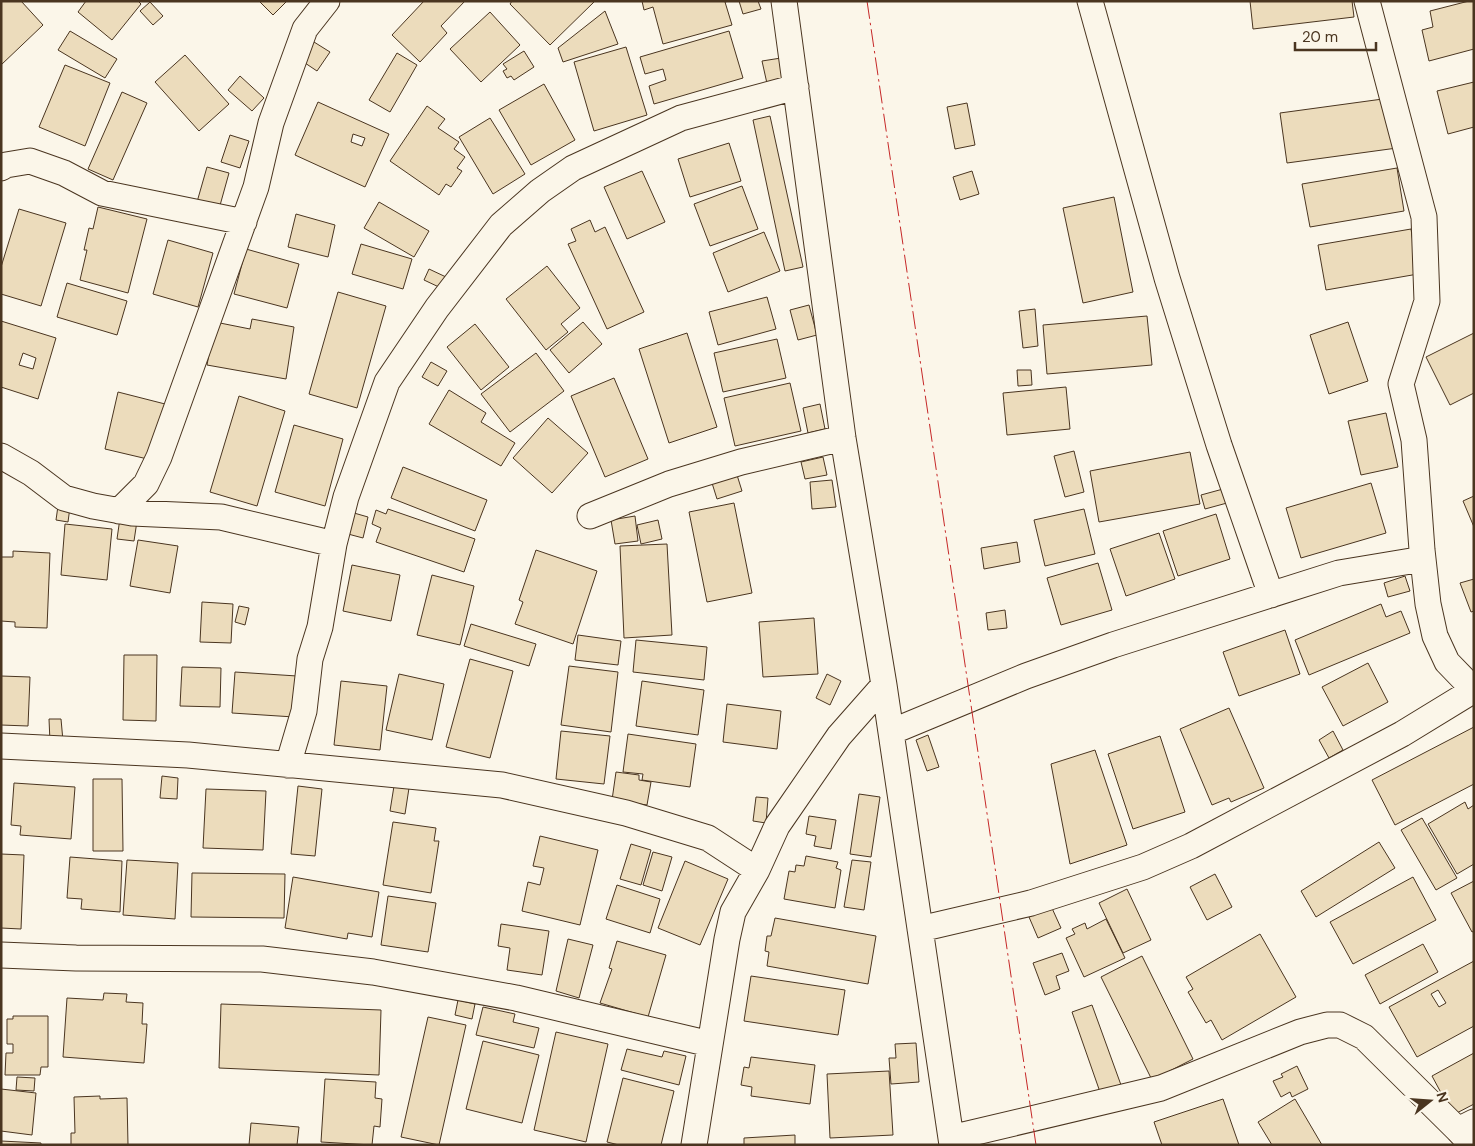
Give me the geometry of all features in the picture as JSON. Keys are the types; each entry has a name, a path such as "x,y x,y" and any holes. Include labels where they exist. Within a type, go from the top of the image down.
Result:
{"street":[{"path":"119,511 146,484 159,456 256,187 271,123 304,29 327,1"},
{"path":"784,1 843,438 884,685 952,1141 1161,1088 1300,1032 1327,1025 1340,1025 1364,1037 1468,1133"},
{"path":"1090,1 1168,278 1216,436 1271,594"},
{"path":"920,929 1031,903 1143,867 1191,846 1402,734 1474,690 1447,662 1435,636 1423,559 1414,440 1401,384 1427,302 1424,216 1366,1"},
{"path":"288,765 304,711 310,659 320,627 334,544 346,497 388,382 436,308 502,225 540,191 566,173 681,118 796,87"},
{"path":"1,168 6,165 30,161 64,173 102,193 244,222"},
{"path":"590,516 669,484 741,462 843,438"},
{"path":"1,456 31,473 64,498 119,511 221,517 334,544"},
{"path":"891,732 1026,676 1113,645 1339,573 1423,559"},
{"path":"694,1145 733,912 757,870 777,826 839,736 884,685"},
{"path":"1,746 188,755 502,785 626,813 708,838 757,870"},
{"path":"1,955 76,958 262,959 373,972 516,998 710,1044"}],"building":[{"path":"1,1 21,1 43,25 1,65"},
{"path":"86,1 138,1 141,4 112,40 78,12"},
{"path":"259,1 287,1 273,15"},
{"path":"424,1 465,1 441,26 447,33 420,62 392,35"},
{"path":"512,1 595,1 550,45 510,4"},
{"path":"642,1 729,1 725,2 732,25 663,44 653,7 644,10"},
{"path":"739,1 758,1 761,9 743,14"},
{"path":"1250,1 1352,1 1354,17 1253,29"},
{"path":"1474,1 1474,49 1429,61 1422,30 1433,27 1430,11"},
{"path":"150,2 163,16 153,25 140,11"},
{"path":"605,11 618,44 563,62 558,48"},
{"path":"490,12 520,45 481,82 450,49"},
{"path":"70,31 117,59 105,78 58,50"},
{"path":"729,31 743,78 654,104 649,86 666,80 663,69 645,74 640,57"},
{"path":"314,42 330,52 317,71 302,61"},
{"path":"626,47 647,115 594,131 574,62"},
{"path":"524,51 534,67 514,80 511,76 507,78 503,71 507,69 503,64"},
{"path":"397,53 417,65 390,112 369,100"},
{"path":"185,55 229,104 199,131 155,82"},
{"path":"781,58 786,84 768,88 762,61"},
{"path":"65,65 110,83 85,146 39,127"},
{"path":"240,76 264,98 252,111 228,90"},
{"path":"1474,82 1474,127 1448,134 1437,91"},
{"path":"544,84 575,140 531,165 499,110"},
{"path":"122,92 147,103 113,180 88,169"},
{"path":"1390,98 1397,148 1287,163 1280,113"},
{"path":"318,102 389,134 365,187 295,155","holes":["353,134 365,138 362,146 351,142"]},
{"path":"967,103 975,145 955,149 947,107"},
{"path":"427,106 445,119 438,128 459,142 454,149 465,157 457,168 462,171 451,187 446,184 439,195 390,161"},
{"path":"770,116 803,267 785,271 753,120"},
{"path":"490,118 525,174 493,194 459,137"},
{"path":"230,135 249,141 240,168 221,162"},
{"path":"729,143 741,181 690,197 678,159"},
{"path":"207,167 229,173 219,209 197,202"},
{"path":"1397,168 1404,211 1310,227 1302,184"},
{"path":"642,171 665,222 627,239 604,187"},
{"path":"972,171 979,194 960,200 953,177"},
{"path":"742,186 758,229 710,246 694,204"},
{"path":"1114,197 1133,292 1083,303 1063,208"},
{"path":"379,202 429,231 414,257 364,228"},
{"path":"98,207 147,219 128,293 80,280 87,250 84,250 89,228 93,229"},
{"path":"19,209 66,223 41,306 1,294 1,267"},
{"path":"296,214 335,225 328,257 288,247"},
{"path":"590,220 595,232 605,227 644,312 607,329 568,244 576,241 571,229"},
{"path":"1411,229 1418,274 1326,290 1318,245"},
{"path":"764,232 780,271 728,292 713,253"},
{"path":"168,240 213,253 198,307 153,294"},
{"path":"361,244 412,259 403,289 352,274"},
{"path":"246,249 299,264 287,308 234,294"},
{"path":"547,266 580,308 561,324 568,332 546,350 506,299"},
{"path":"429,269 446,277 441,288 424,280"},
{"path":"67,283 127,301 117,335 57,317"},
{"path":"338,292 386,306 357,408 309,394"},
{"path":"767,297 776,329 718,345 709,312"},
{"path":"809,305 817,335 798,340 790,310"},
{"path":"1035,309 1038,346 1023,348 1019,311"},
{"path":"1147,316 1152,365 1047,374 1043,325"},
{"path":"252,319 294,327 286,379 207,365 215,322 250,329"},
{"path":"1,321 56,338 38,399 1,387","holes":["23,353 36,358 33,369 19,365"]},
{"path":"583,322 602,344 569,373 550,350"},
{"path":"1348,322 1368,381 1329,394 1310,335"},
{"path":"475,324 509,367 481,390 447,347"},
{"path":"687,333 717,427 669,443 639,349"},
{"path":"1474,333 1474,393 1450,405 1426,357"},
{"path":"777,339 786,378 723,392 714,353"},
{"path":"536,353 564,391 510,432 481,394"},
{"path":"431,362 447,371 438,386 422,377"},
{"path":"1017,370 1031,370 1032,385 1018,386"},
{"path":"614,378 648,459 605,477 571,396"},
{"path":"790,383 801,431 735,446 724,398"},
{"path":"1066,387 1070,429 1007,435 1003,393"},
{"path":"449,390 486,413 481,422 515,443 501,466 429,424"},
{"path":"118,392 169,405 156,461 105,449"},
{"path":"239,396 285,411 257,506 210,492"},
{"path":"820,404 825,429 808,433 803,408"},
{"path":"1386,413 1398,467 1361,475 1348,421"},
{"path":"548,418 588,453 552,493 513,458"},
{"path":"294,425 343,439 325,506 275,492"},
{"path":"1074,451 1084,492 1065,497 1054,456"},
{"path":"1190,452 1200,504 1099,522 1090,471"},
{"path":"823,457 827,475 805,479 801,462"},
{"path":"403,467 487,500 475,531 391,498"},
{"path":"737,475 742,491 717,499 712,483"},
{"path":"832,480 836,507 812,509 810,482"},
{"path":"1371,483 1386,533 1301,558 1286,508"},
{"path":"1223,489 1227,503 1205,509 1201,495"},
{"path":"1474,496 1474,527 1463,501"},
{"path":"734,503 752,593 707,602 689,512"},
{"path":"58,506 70,507 68,522 56,520"},
{"path":"388,509 475,539 464,572 376,542 381,528 372,524 376,510 386,514"},
{"path":"1084,509 1095,554 1045,566 1034,520"},
{"path":"354,513 368,517 363,538 348,534"},
{"path":"1216,514 1230,559 1178,576 1163,531"},
{"path":"635,516 638,541 615,544 611,520"},
{"path":"120,518 137,521 134,541 117,539"},
{"path":"658,520 662,539 641,544 637,525"},
{"path":"65,524 112,529 107,580 61,575"},
{"path":"1159,533 1175,579 1126,596 1110,549"},
{"path":"138,540 178,546 170,593 130,586"},
{"path":"1017,542 1020,562 984,569 981,548"},
{"path":"667,544 672,635 624,638 620,546"},
{"path":"536,550 597,571 573,644 515,624 523,602 519,600"},
{"path":"13,551 50,553 47,628 15,627 15,622 1,621 1,557 13,557"},
{"path":"1098,563 1112,610 1061,625 1047,578"},
{"path":"352,565 400,575 391,621 343,611"},
{"path":"432,575 474,586 460,645 417,635"},
{"path":"1405,576 1410,591 1388,597 1384,583"},
{"path":"1474,579 1474,611 1471,612 1460,583"},
{"path":"202,602 233,604 231,643 200,642"},
{"path":"1381,604 1386,617 1401,611 1410,633 1309,675 1295,640"},
{"path":"239,606 249,608 245,625 235,622"},
{"path":"1005,610 1007,628 988,630 986,613"},
{"path":"814,618 818,674 763,677 759,622"},
{"path":"471,624 536,644 529,666 464,646"},
{"path":"1285,630 1300,674 1239,696 1223,652"},
{"path":"578,635 621,641 618,665 575,660"},
{"path":"636,640 707,647 704,680 633,672"},
{"path":"124,655 157,655 156,721 123,720"},
{"path":"470,659 513,671 490,758 446,747"},
{"path":"1368,663 1388,702 1343,726 1322,687"},
{"path":"569,666 618,672 611,732 561,725"},
{"path":"182,667 221,668 220,707 180,706"},
{"path":"235,672 297,676 294,717 232,713"},
{"path":"399,674 444,684 432,740 386,730"},
{"path":"827,674 841,681 830,705 816,698"},
{"path":"1,676 30,677 28,726 1,725"},
{"path":"341,681 387,686 380,750 334,745"},
{"path":"642,681 704,690 698,735 636,726"},
{"path":"727,704 781,711 777,749 723,742"},
{"path":"1229,708 1264,788 1231,802 1229,798 1212,805 1180,729"},
{"path":"49,719 61,719 63,741 50,742"},
{"path":"1474,727 1474,784 1395,825 1372,780"},
{"path":"561,731 610,736 604,784 556,779"},
{"path":"1333,731 1343,750 1329,758 1319,740"},
{"path":"628,734 696,744 690,787 642,780 643,774 623,772"},
{"path":"928,735 939,767 927,771 916,740"},
{"path":"1160,736 1185,812 1133,829 1108,754"},
{"path":"1095,750 1127,845 1070,864 1051,764"},
{"path":"616,772 639,775 639,780 651,782 647,805 612,800"},
{"path":"162,776 178,778 177,799 160,798"},
{"path":"93,779 122,779 123,851 93,851"},
{"path":"14,783 75,787 71,839 20,835 21,826 11,825"},
{"path":"298,786 322,789 315,856 291,854"},
{"path":"394,786 409,788 405,814 390,811"},
{"path":"206,789 266,791 263,850 203,848"},
{"path":"859,794 880,797 871,857 850,854"},
{"path":"756,797 768,798 766,823 753,821"},
{"path":"1465,802 1468,809 1474,805 1474,864 1457,874 1428,824"},
{"path":"809,816 836,820 831,849 814,846 816,836 806,834"},
{"path":"1422,818 1457,878 1436,890 1401,830"},
{"path":"393,822 436,828 434,841 439,841 431,893 383,885"},
{"path":"540,836 598,850 580,925 522,911 528,882 540,885 544,868 533,866"},
{"path":"1379,842 1395,868 1316,917 1301,891"},
{"path":"631,844 651,850 641,885 620,879"},
{"path":"653,852 672,857 662,891 643,885"},
{"path":"1,854 24,855 21,929 1,928"},
{"path":"806,856 838,862 836,868 841,870 835,908 784,899 789,871 795,872 796,865 804,866"},
{"path":"70,857 122,861 120,912 81,909 82,899 67,898"},
{"path":"127,860 178,863 175,919 123,915"},
{"path":"852,860 871,862 864,910 844,907"},
{"path":"685,861 728,879 700,945 658,928"},
{"path":"192,873 285,874 284,918 191,917"},
{"path":"1215,874 1232,907 1207,920 1190,887"},
{"path":"293,877 379,892 372,937 348,933 347,939 285,928"},
{"path":"1413,877 1436,920 1353,964 1330,922"},
{"path":"1474,881 1474,931 1472,932 1451,893"},
{"path":"617,885 660,899 650,933 606,919"},
{"path":"1127,889 1151,940 1123,953 1099,903"},
{"path":"388,896 436,903 428,952 381,945"},
{"path":"1051,906 1061,928 1038,938 1029,917"},
{"path":"775,918 876,936 868,984 767,966 769,952 765,951 767,936 771,936"},
{"path":"1106,919 1125,958 1084,977 1066,938 1075,934 1072,929 1085,923 1087,929"},
{"path":"501,924 549,931 542,975 507,970 510,948 498,946"},
{"path":"1260,934 1296,997 1222,1040 1211,1020 1206,1023 1188,992 1193,989 1186,977"},
{"path":"568,939 593,945 579,998 556,991"},
{"path":"617,941 666,955 648,1017 600,1003 612,969 609,968"},
{"path":"1423,944 1438,972 1380,1004 1365,975"},
{"path":"1062,953 1069,971 1056,976 1060,989 1045,995 1033,963"},
{"path":"1142,956 1193,1059 1152,1080 1101,977"},
{"path":"1474,961 1474,1026 1417,1057 1389,1007","holes":["1438,990 1446,1003 1439,1007 1431,994"]},
{"path":"751,976 845,990 838,1035 744,1021"},
{"path":"104,993 127,994 126,1002 143,1003 142,1024 147,1024 144,1063 63,1057 67,998 103,1000"},
{"path":"458,1000 475,1004 472,1019 455,1015"},
{"path":"221,1004 381,1010 379,1075 219,1068"},
{"path":"1092,1005 1121,1085 1100,1092 1072,1012"},
{"path":"483,1007 515,1014 513,1022 539,1028 534,1048 476,1035"},
{"path":"13,1016 48,1016 48,1067 41,1067 40,1075 5,1075 6,1053 13,1053 13,1044 7,1044 7,1019 13,1019"},
{"path":"428,1017 466,1025 439,1145 401,1137"},
{"path":"556,1032 608,1044 586,1142 534,1130"},
{"path":"483,1041 539,1055 522,1123 466,1109"},
{"path":"916,1043 919,1082 891,1084 889,1058 896,1058 895,1044"},
{"path":"627,1049 662,1057 664,1051 686,1056 679,1085 621,1070"},
{"path":"1474,1053 1474,1104 1453,1115 1432,1076"},
{"path":"751,1057 815,1065 810,1104 751,1096 752,1087 741,1085 744,1067 749,1068"},
{"path":"1297,1066 1308,1089 1292,1097 1290,1092 1281,1097 1273,1081 1283,1077 1281,1074"},
{"path":"889,1071 893,1135 830,1138 827,1074"},
{"path":"17,1077 35,1078 34,1091 16,1090"},
{"path":"623,1078 674,1091 661,1145 619,1145 607,1142"},
{"path":"325,1079 376,1082 375,1098 382,1099 380,1127 374,1126 372,1145 321,1142"},
{"path":"1,1089 36,1093 32,1135 1,1131"},
{"path":"100,1096 100,1099 127,1098 128,1145 71,1145 71,1133 75,1133 74,1097"},
{"path":"1223,1099 1239,1145 1162,1145 1154,1122"},
{"path":"1295,1099 1322,1145 1272,1145 1258,1122"},
{"path":"251,1123 299,1127 297,1145 249,1145"},
{"path":"795,1135 795,1145 744,1145 744,1138"},
{"path":"1,1141 41,1143 41,1145 1,1145"}],"power":[{"path":"867,1 1036,1145"}]}
